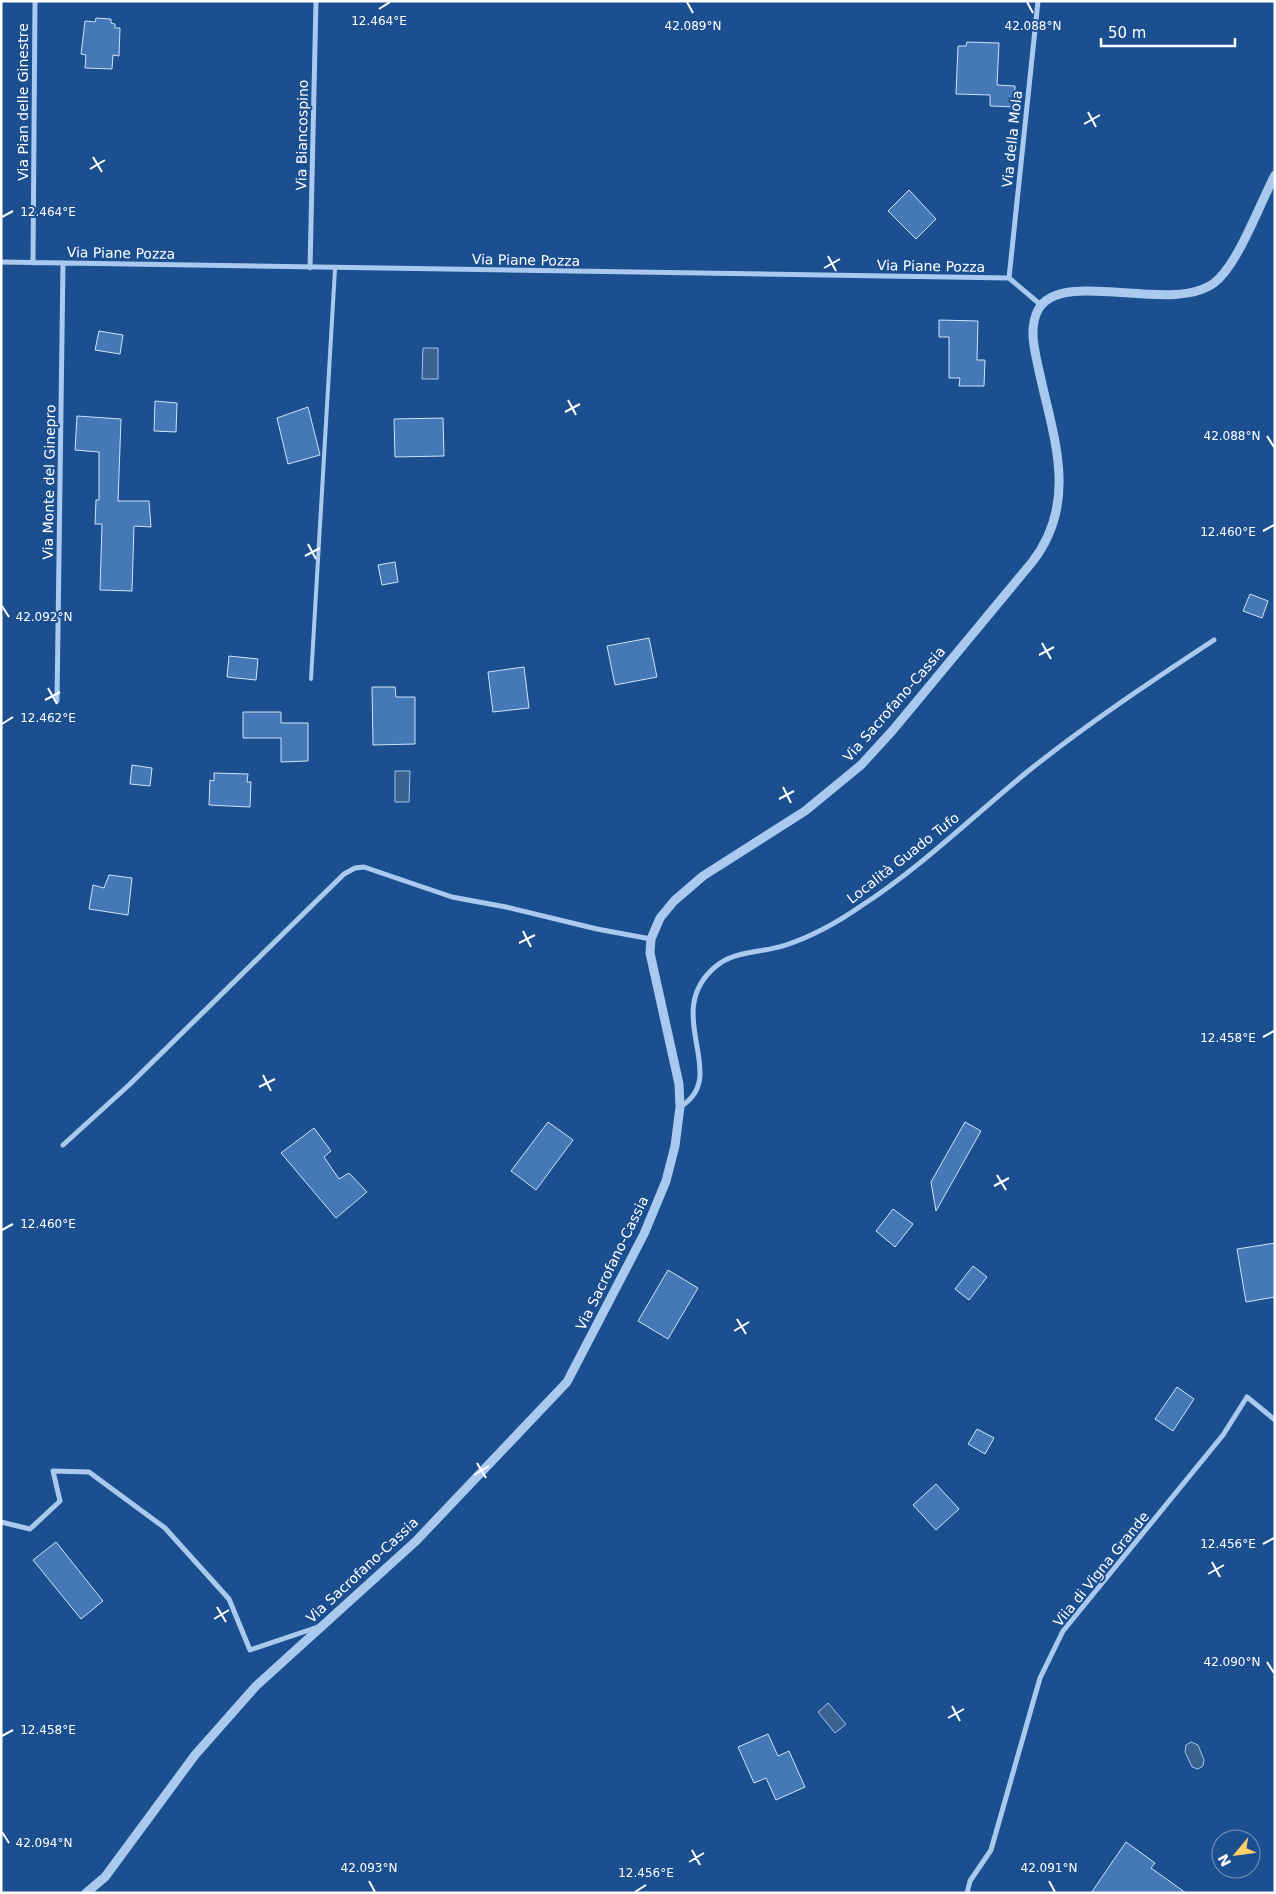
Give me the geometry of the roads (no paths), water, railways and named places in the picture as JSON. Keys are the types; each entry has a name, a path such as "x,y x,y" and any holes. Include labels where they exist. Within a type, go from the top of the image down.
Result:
{"street":[{"name":"Via Pian delle Ginestre","path":"34,263 35,1"},
{"name":"Via Biancospino","path":"310,268 316,1"},
{"name":"Via della Mola","path":"1009,278 1038,1"},
{"path":"1009,278 1041,305 1063,293 1079,290 1170,295 1189,293 1208,287 1221,277 1232,263 1275,175"},
{"name":"Via Piane Pozza","path":"1,262 335,269 1009,278"},
{"name":"Via Monte del Ginepro","path":"57,701 63,263"},
{"name":"Via Sacrofano-Cassia","path":"86,1893 105,1877 195,1755 256,1686 416,1541 567,1382 622,1281 654,1214 677,1139 680,1107 675,1060 652,969 651,938 660,918 686,889 824,797 871,755 1033,561 1046,542 1055,522 1061,482 1033,336 1034,320 1041,305"},
{"name":"Località Guado Tufo","path":"680,1107 696,1095 701,1084 692,1009 698,988 711,970 734,956 784,946 805,938 862,906 898,880 1083,728 1214,640"},
{"path":"63,1145 129,1085 344,874 355,868 364,867 452,897 506,907 597,929 651,938"},
{"name":"Viia di Vigna Grande","path":"967,1893 970,1881 991,1850 1040,1678 1063,1630 1223,1435 1247,1397 1275,1420"},
{"path":"1,1522 30,1529 60,1501 53,1471 89,1472 165,1528 229,1599 250,1650 323,1625"}],"lane":[{"path":"311,679 335,269"}],"water":[{"path":"423,348 438,348 438,379 422,379"},
{"path":"395,771 410,771 409,802 395,802"},
{"path":"828,1703 846,1724 835,1733 818,1712"},
{"path":"1191,1742 1198,1745 1204,1760 1203,1766 1198,1769 1192,1767 1185,1752 1186,1745"}]}
